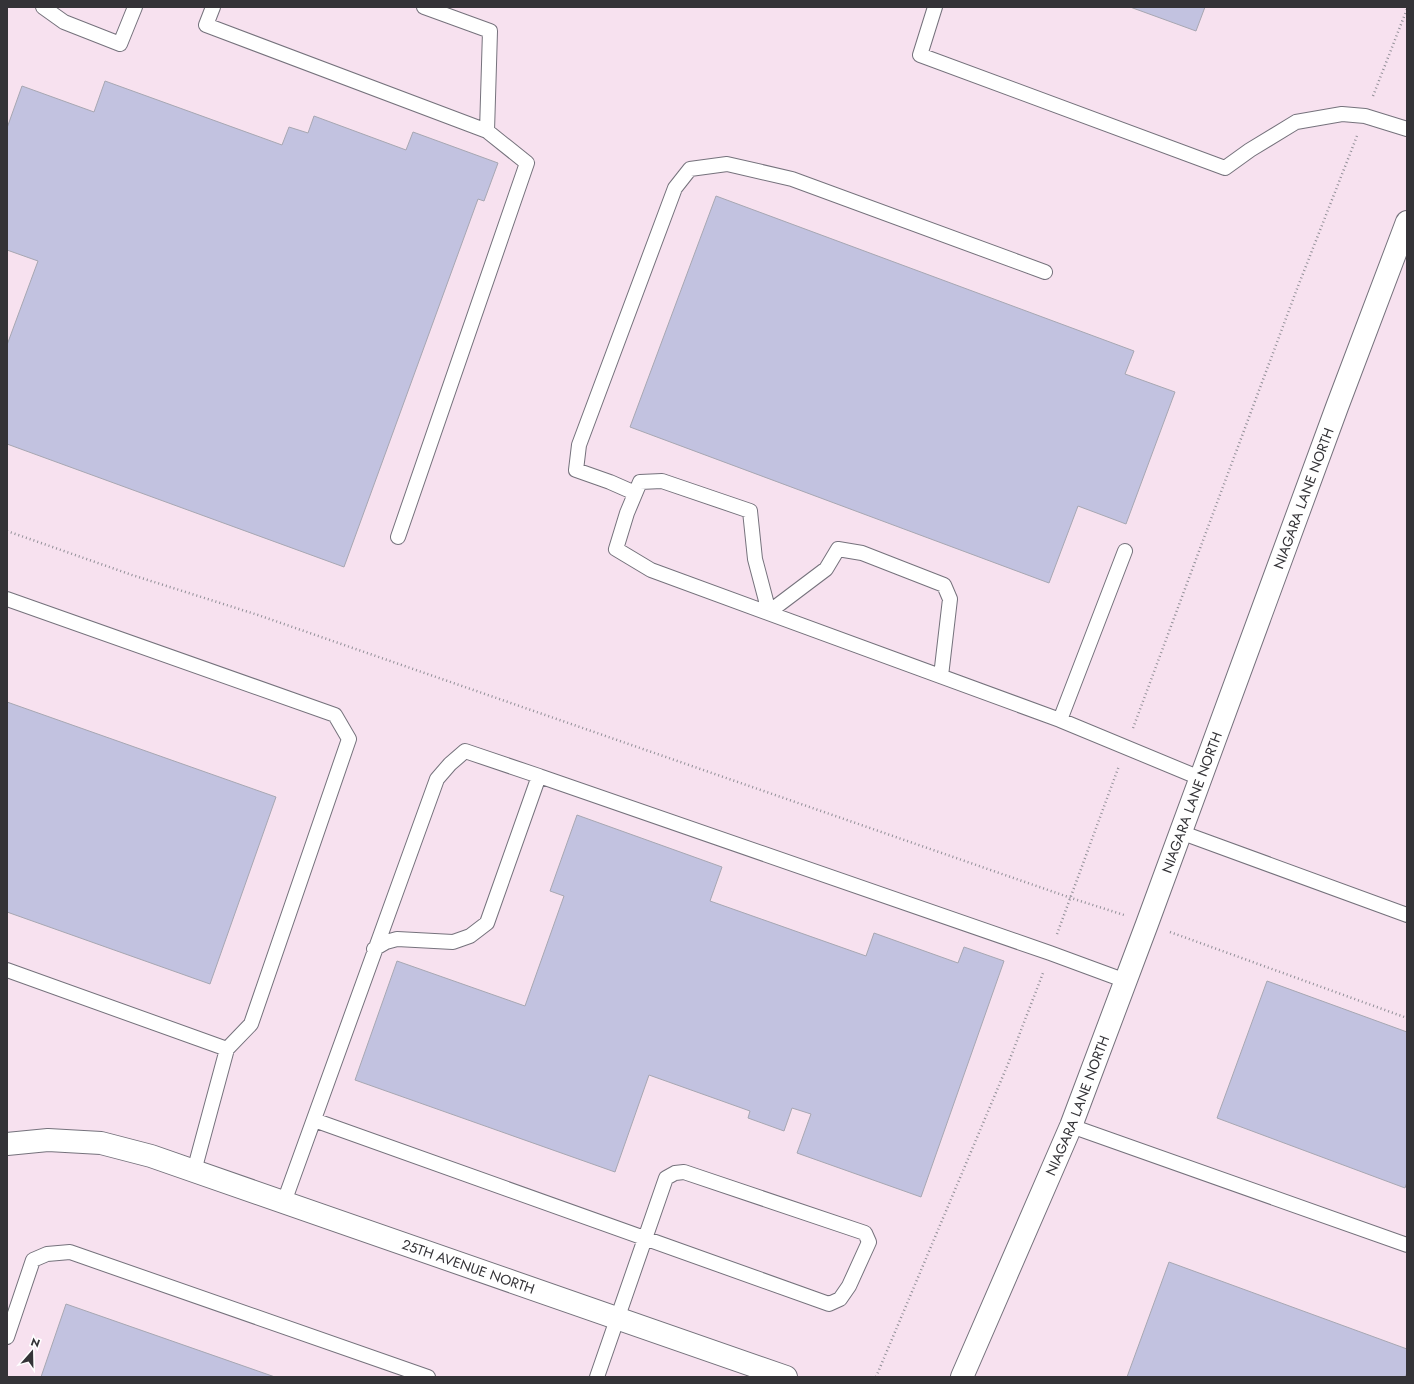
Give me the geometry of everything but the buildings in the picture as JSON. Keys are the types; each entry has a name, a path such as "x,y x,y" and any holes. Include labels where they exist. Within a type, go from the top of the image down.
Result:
{"street":[{"name":"NIAGARA LANE NORTH","path":"962,1377 1071,1126 1407,222"},
{"name":"25TH AVENUE NORTH","path":"7,1144 48,1140 101,1143 151,1156 786,1377"}],"lane":[{"path":"43,7 64,22 120,44 135,7"},
{"path":"213,7 206,25 487,131 527,163 398,537"},
{"path":"424,7 490,31 487,131"},
{"path":"935,7 920,55 1225,168 1250,150 1296,122 1342,114 1365,116 1407,128"},
{"path":"635,493 576,470 579,445 675,188 690,169 727,164 792,179 1045,272"},
{"path":"769,612 755,558 750,511 662,481 640,482 627,513 616,549 651,570 1060,720 1200,778"},
{"path":"769,612 826,568 838,549 862,553 944,585 950,599 940,676"},
{"path":"1060,720 1125,551"},
{"path":"7,599 336,715 349,739 251,1024 227,1049 194,1171"},
{"path":"284,1202 436,779 465,751 1050,953 1126,981"},
{"path":"374,949 386,942 397,939 453,942 470,936 487,923 539,776"},
{"path":"1180,832 1407,915"},
{"path":"7,970 227,1049"},
{"path":"314,1120 645,1238 829,1304 840,1299 849,1286 868,1242 865,1233 684,1172 675,1173 666,1178 645,1238 618,1319 597,1377"},
{"path":"1071,1126 1407,1245"},
{"path":"7,1337 33,1260 47,1254 70,1252 428,1377"}],"path":[{"path":"876,1377 1008,1064 1295,294 1407,9"},
{"path":"7,531 132,575 258,615 1071,898 1118,913"},
{"path":"1176,935 1407,1018"}],"shaded area":[{"path":"7,7 1407,7 1407,1377 7,1377"}]}
